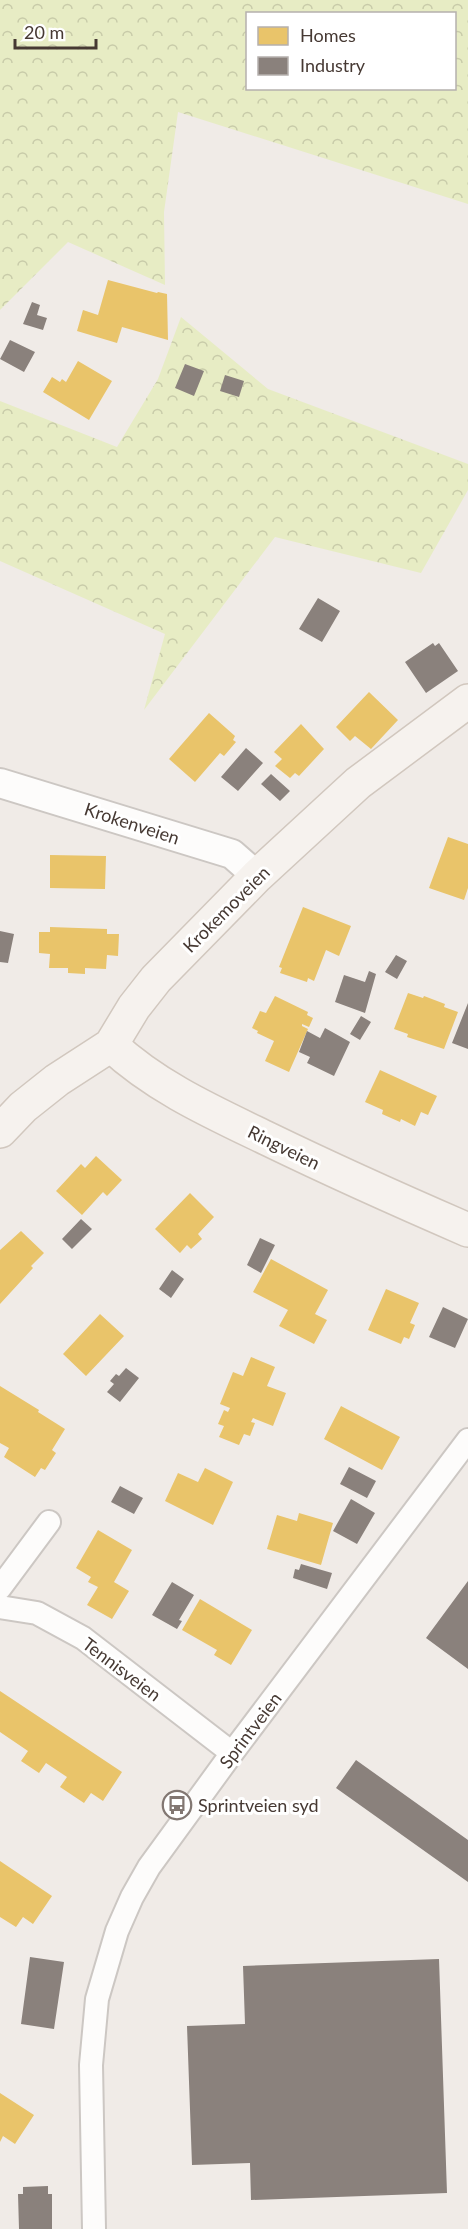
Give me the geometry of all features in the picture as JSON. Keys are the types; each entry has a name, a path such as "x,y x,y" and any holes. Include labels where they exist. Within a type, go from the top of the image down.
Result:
{"main road":[{"name":"Krokemoveien","path":"0,1131 23,1107 57,1080 111,1045 134,1007 156,979 257,876 358,783 468,701"},
{"name":"Ringveien","path":"111,1045 132,1065 176,1093 352,1179 468,1230"}],"street":[{"name":"Krokenveien","path":"0,783 232,855 257,876"},
{"name":"Sprintveien","path":"94,2229 91,2065 97,1999 117,1931 132,1897 149,1867 232,1753 468,1440"},
{"path":"0,1588 49,1522"},
{"name":"Tennisveien","path":"0,1607 37,1613 82,1638 232,1753"}],"green space":[{"path":"0,0 468,0 468,204 178,112 164,212 165,285 68,242 0,310"},
{"path":"181,317 268,389 468,464 468,490 421,573 275,537 144,710 165,634 0,561 0,401 117,447 158,379"}],"building: Homes":[{"path":"108,280 167,294 168,340 122,327 117,343 77,331 83,310 98,315"},
{"path":"78,361 112,381 89,420 43,392 52,377 60,382 62,379 66,382"},
{"path":"369,692 398,720 371,749 355,736 350,741 336,727"},
{"path":"209,713 235,736 233,740 236,742 224,756 220,753 195,782 169,759"},
{"path":"301,724 324,749 299,776 295,773 290,778 275,766 282,759 274,752"},
{"path":"448,837 468,844 468,888 464,900 429,888"},
{"path":"50,855 106,856 105,889 50,888"},
{"path":"303,907 351,926 339,956 326,950 314,981 308,978 307,982 280,973 282,968 279,967"},
{"path":"50,927 107,929 107,934 119,934 118,956 107,955 106,969 85,968 85,974 68,973 68,968 49,968 50,954 39,953 39,932 50,932"},
{"path":"408,993 423,998 424,996 458,1012 444,1049 407,1037 408,1034 394,1029"},
{"path":"275,996 308,1012 307,1015 313,1018 309,1027 302,1024 308,1029 289,1072 265,1061 274,1041 252,1028 260,1011 266,1013"},
{"path":"380,1070 437,1096 428,1115 421,1112 415,1126 382,1114 383,1110 365,1102"},
{"path":"96,1156 122,1180 107,1196 103,1192 82,1215 56,1191 81,1164 85,1168"},
{"path":"190,1193 214,1217 198,1234 202,1239 191,1249 187,1245 180,1253 155,1229"},
{"path":"21,1231 44,1253 0,1304 0,1250"},
{"path":"271,1259 328,1290 315,1314 327,1320 314,1344 279,1326 288,1310 253,1292"},
{"path":"386,1289 419,1303 410,1323 415,1325 409,1339 404,1337 401,1344 368,1330"},
{"path":"100,1314 124,1336 86,1376 63,1354"},
{"path":"251,1357 275,1367 267,1386 286,1393 273,1426 253,1418 251,1422 255,1423 250,1436 244,1434 239,1445 219,1437 224,1426 218,1424 224,1410 228,1412 230,1408 220,1404 233,1372 243,1376"},
{"path":"0,1386 65,1429 52,1450 56,1453 45,1470 41,1468 35,1477 4,1457 9,1448 0,1443"},
{"path":"341,1406 400,1437 382,1470 324,1439"},
{"path":"205,1468 233,1482 213,1525 165,1501 178,1473 198,1482"},
{"path":"299,1513 333,1523 321,1565 267,1549 277,1515 297,1521"},
{"path":"98,1530 132,1550 114,1582 129,1591 112,1619 87,1605 98,1587 88,1582 91,1577 76,1568"},
{"path":"200,1599 252,1630 231,1665 214,1655 217,1650 182,1630"},
{"path":"0,1691 122,1772 103,1801 91,1793 84,1803 60,1787 67,1777 46,1763 39,1773 21,1761 28,1751 0,1732"},
{"path":"0,1861 52,1896 33,1924 23,1917 16,1927 0,1917"},
{"path":"0,2093 34,2115 15,2144 3,2136 0,2142"}],"building: Industry":[{"path":"32,302 40,305 37,315 47,318 43,330 23,324"},
{"path":"10,340 35,352 24,372 0,359"},
{"path":"185,364 204,371 194,396 175,388"},
{"path":"225,375 244,381 239,397 220,391"},
{"path":"318,598 340,611 322,642 299,629"},
{"path":"433,643 435,646 439,643 458,671 426,693 405,662"},
{"path":"246,748 263,763 238,791 221,777"},
{"path":"271,774 290,791 280,801 261,784"},
{"path":"0,931 14,934 8,963 0,962"},
{"path":"396,955 407,961 397,979 385,972"},
{"path":"369,971 376,974 365,1013 335,1002 344,975 365,982"},
{"path":"468,1003 468,1049 452,1043"},
{"path":"361,1016 371,1022 360,1040 350,1034"},
{"path":"325,1028 350,1042 334,1076 307,1063 310,1057 299,1052 307,1031 320,1038"},
{"path":"81,1219 92,1229 72,1249 62,1239"},
{"path":"260,1238 275,1245 261,1273 247,1265"},
{"path":"172,1270 184,1279 171,1298 159,1289"},
{"path":"443,1307 468,1319 455,1348 429,1337"},
{"path":"126,1368 139,1378 120,1402 107,1392 114,1384 110,1381"},
{"path":"349,1467 376,1481 367,1498 340,1484"},
{"path":"120,1486 143,1498 134,1514 111,1502"},
{"path":"351,1499 375,1513 357,1544 333,1531"},
{"path":"301,1564 332,1573 327,1589 293,1578 295,1569 299,1570"},
{"path":"468,1581 468,1669 426,1638"},
{"path":"172,1582 194,1595 179,1620 182,1621 177,1629 152,1615"},
{"path":"356,1760 468,1840 468,1882 336,1788"},
{"path":"30,1957 64,1962 54,2029 21,2024"},
{"path":"439,1959 447,2193 251,2200 250,2163 192,2165 187,2026 245,2024 243,1966"},
{"path":"48,2186 48,2194 52,2194 52,2229 19,2229 18,2194 23,2194 23,2187"}],"place":[{"name":"Sprintveien syd","path":"177,1805"}]}
